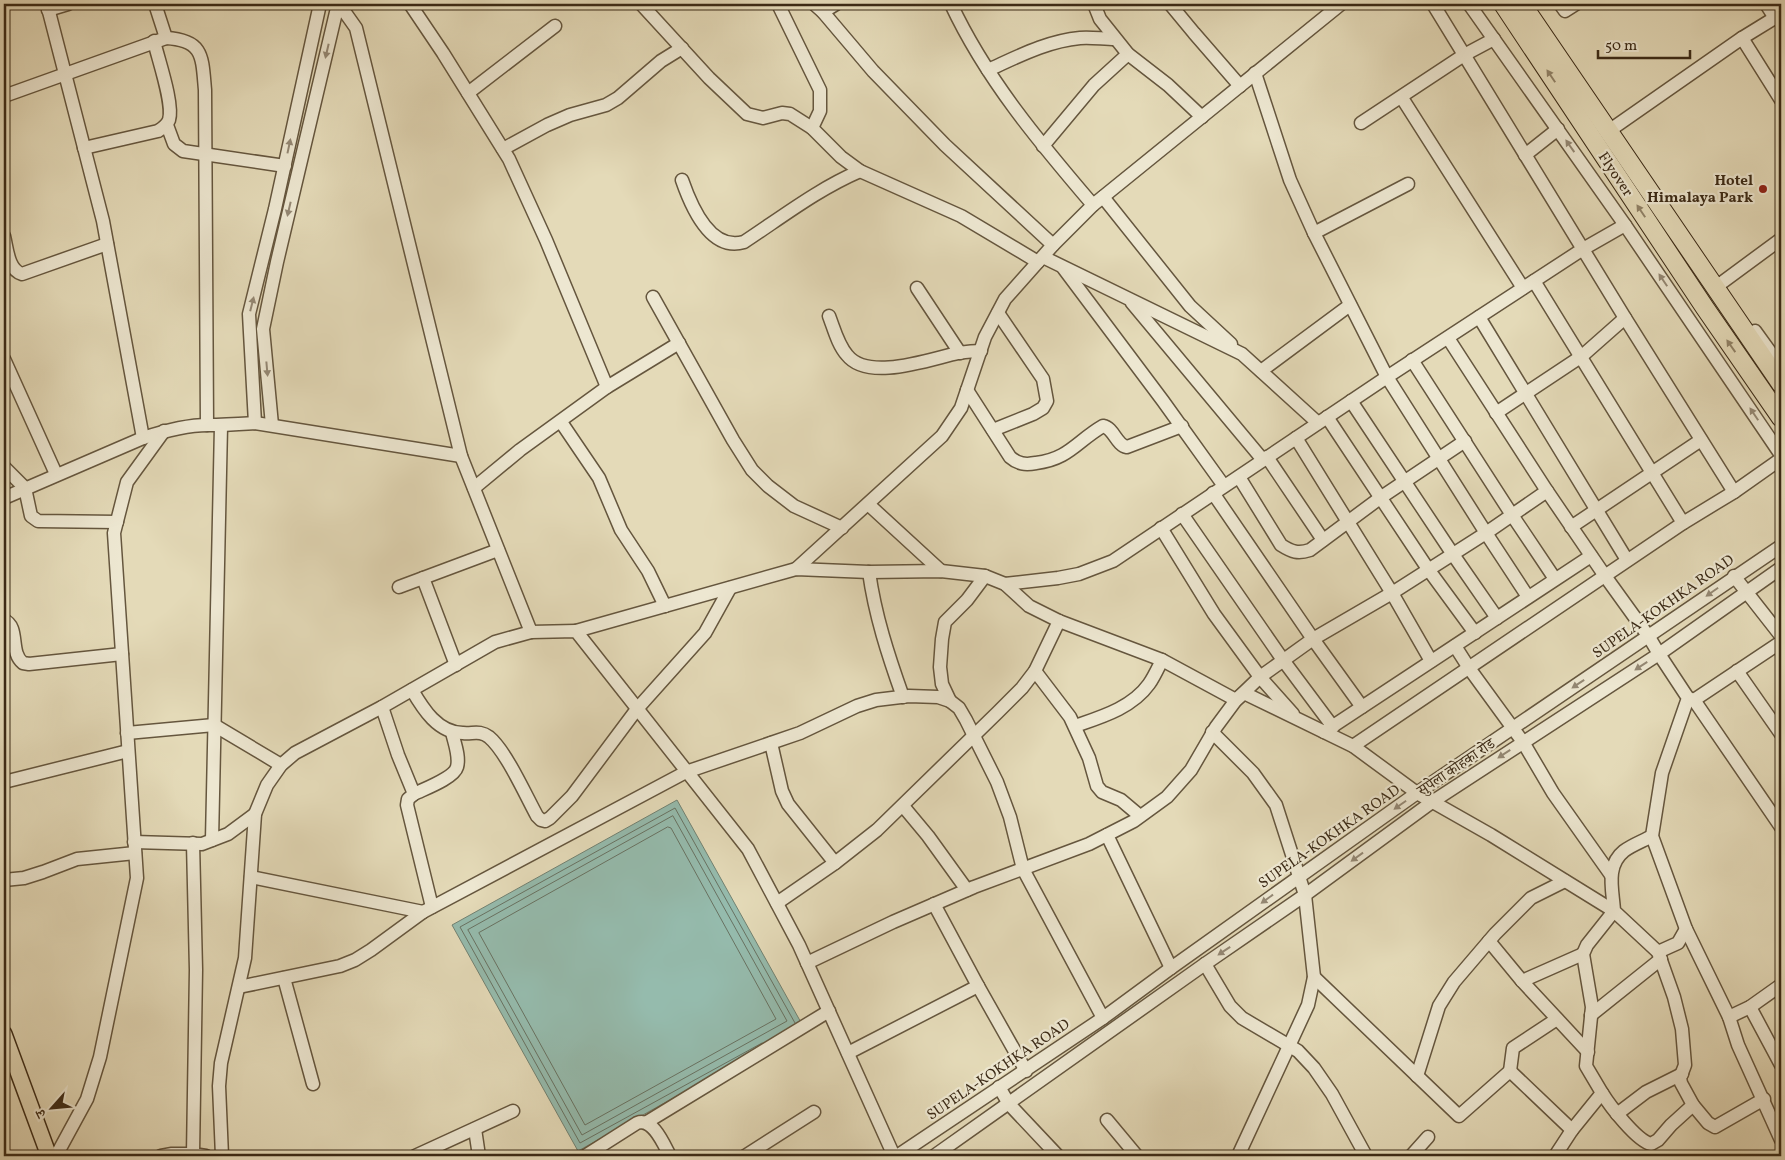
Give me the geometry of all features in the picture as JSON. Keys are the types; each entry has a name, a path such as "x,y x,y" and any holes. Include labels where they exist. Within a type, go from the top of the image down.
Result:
{"highway":[{"name":"Flyover","path":"1503,4 1705,308 1781,418"},
{"name":"Flyover","path":"1522,4 1781,384"}],"main road":[{"path":"4,1034 48,1155"}],"street":[{"path":"68,4 48,7 103,221 143,438"},
{"path":"84,148 158,131 167,125 170,118 170,105 155,4"},
{"path":"255,423 249,314 285,166 320,4"},
{"path":"272,425 263,328 338,4"},
{"path":"338,4 356,28 461,456 531,632"},
{"path":"410,4 503,149 546,240 607,387"},
{"path":"641,4 709,78 748,114 763,118 782,112 790,114 812,128 841,157 860,171 961,216 1040,260 1063,267 1242,354"},
{"path":"836,4 819,8 873,70 945,145 1053,245"},
{"path":"951,4 973,47 988,70 1043,146 1093,206"},
{"path":"1094,4 1100,19 1128,54 1168,85 1202,117"},
{"path":"1170,4 1240,86"},
{"path":"796,569 942,436 961,408 985,337 1005,299 1053,245 1093,206 1341,4"},
{"path":"1433,4 1734,492"},
{"path":"1469,4 1625,225 1781,455"},
{"path":"1530,4 1720,284 1781,367"},
{"path":"1560,4 1565,11 1576,4"},
{"path":"1613,128 1742,38 1778,16 1766,4"},
{"path":"781,5 820,90 820,111 812,128"},
{"path":"468,93 555,26"},
{"path":"988,70 1035,49 1062,41 1089,38 1115,39"},
{"path":"1742,38 1781,100"},
{"path":"4,96 160,40 180,39 192,44 199,52 205,90 207,425"},
{"path":"1361,123 1402,98 1464,55 1494,40"},
{"path":"503,149 570,115 606,105 618,98 661,61 682,48"},
{"path":"1043,146 1094,85 1128,54"},
{"path":"1255,74 1290,180 1314,234 1387,377 1528,597"},
{"path":"1402,98 1523,288"},
{"path":"167,125 174,144 184,151 285,166"},
{"path":"1525,155 1558,129"},
{"path":"682,180 692,205 706,226 720,240 735,244 744,242 836,181 860,171"},
{"path":"1314,234 1408,184"},
{"path":"1104,197 1190,306 1261,371 1323,420 1475,633"},
{"path":"1005,584 1079,574 1113,561 1582,248 1625,225"},
{"path":"4,236 14,270 22,274 107,244"},
{"path":"1720,284 1781,239"},
{"path":"1063,267 1182,426 1313,639 1362,707"},
{"path":"1534,281 1683,522"},
{"path":"917,288 960,353"},
{"path":"653,297 733,440 752,470 768,486 794,506 842,528"},
{"path":"1129,300 1265,458 1323,540"},
{"path":"1261,371 1350,305"},
{"path":"993,430 1033,414 1043,408 1047,401 1043,379 998,313"},
{"path":"829,316 846,355 854,363 862,366 883,368 960,353 981,351"},
{"path":"1479,317 1628,560"},
{"path":"1496,413 1582,356 1625,318"},
{"path":"1448,338 1571,527 1781,827"},
{"path":"474,488 520,450 607,387 679,343"},
{"path":"4,359 56,474"},
{"path":"1412,360 1555,579"},
{"path":"967,390 1010,457 1027,464 1054,460 1064,455 1103,426 1108,428 1121,444 1128,447 1182,426"},
{"path":"1351,401 1497,618"},
{"path":"561,422 598,478 621,530 648,571 665,606"},
{"path":"4,498 143,438 164,431 207,425 221,426 255,423 272,425 461,456"},
{"path":"212,840 221,426"},
{"path":"48,1155 86,1099 100,1057 137,878 114,533 127,482 164,431"},
{"path":"1296,438 1392,593 1431,662"},
{"path":"1571,527 1701,440"},
{"path":"1239,477 1281,545 1291,552 1301,553 1310,550 1347,521 1465,441"},
{"path":"1353,746 1683,522 1734,492 1781,459"},
{"path":"4,467 25,488 31,516 38,521 117,522"},
{"path":"807,963 893,922 967,890 1089,844 1140,816 1167,797 1191,770 1212,732 1236,700 1260,677 1313,639 1392,593 1486,533 1547,490"},
{"path":"868,504 940,571"},
{"path":"1182,514 1283,660 1328,729"},
{"path":"1161,528 1214,614 1260,677 1298,720"},
{"name":"SUPELA-KOKHKA ROAD","path":"896,1156 1103,1018 1417,793 1734,576 1781,546"},
{"path":"399,587 498,550"},
{"path":"1328,729 1591,556"},
{"name":"सुपेला कोहका रोड","path":"934,1156 1305,895 1432,802 1659,654 1781,568"},
{"path":"222,1156 219,1086 221,1063 245,958 255,814 267,785 281,766 295,753 382,707 495,642 531,632 576,631 796,569 869,572 940,571 985,576 1005,584 1029,606 1059,621 1162,660 1236,700"},
{"path":"869,572 873,603 882,638 903,697"},
{"path":"950,701 942,684 940,667 945,622 985,576"},
{"path":"1734,576 1781,636"},
{"path":"423,578 456,665"},
{"path":"412,690 430,717 442,727 460,734 481,732 493,741 516,776 537,816 545,821 572,796 637,709 705,633 730,588"},
{"path":"4,620 9,622 12,627 16,654 23,663 29,664 122,654"},
{"path":"777,903 835,863 877,830 1016,694 1035,671 1059,621"},
{"path":"576,631 748,850 807,963 896,1156"},
{"path":"1781,642 1691,699 1662,772 1652,836 1686,929 1729,1017 1738,1045 1781,1140"},
{"path":"1455,646 1523,742 1553,793 1611,875"},
{"path":"1075,726 1123,707 1138,697 1150,684 1162,660"},
{"path":"1035,671 1059,700 1075,726 1089,758 1097,786 1102,792 1121,800 1140,816"},
{"path":"1737,671 1781,734"},
{"path":"1236,700 1244,693 1298,720 1328,729 1417,793 1491,835 1614,912 1660,956 1674,997 1682,1029 1685,1064 1681,1082 1694,1105 1708,1123 1715,1127 1764,1099"},
{"path":"239,987 340,966 355,960 427,910 686,772 800,733 857,706 876,700 903,697 938,697 950,701 959,708 974,734 1010,817 1023,869 1103,1018"},
{"path":"382,707 398,755 414,794"},
{"path":"127,733 214,724 281,766"},
{"path":"427,910 407,805 408,799 414,794 455,772 458,760 452,732"},
{"path":"1212,732 1253,773 1276,805 1305,895 1314,978 1308,1005 1238,1156"},
{"path":"770,743 782,791 788,804 835,863"},
{"path":"4,782 128,751"},
{"path":"903,806 928,836 967,890"},
{"path":"4,880 24,878 77,859 135,848 193,843 202,844 228,834 255,814"},
{"path":"1107,834 1171,968"},
{"path":"1652,836 1624,851 1614,864 1611,875 1614,912 1587,945 1583,954 1592,1006 1586,1066 1617,1114 1642,1140 1651,1144 1658,1140 1671,1125 1694,1105"},
{"path":"160,1156 172,1154 199,1155 193,843"},
{"path":"251,877 427,910"},
{"path":"1417,1076 1438,1006 1454,982 1489,941 1531,898 1565,881"},
{"path":"934,904 1026,1070"},
{"path":"1591,1015 1678,943 1686,929"},
{"path":"1489,941 1522,981 1588,1052"},
{"path":"1522,981 1583,954"},
{"path":"1205,964 1230,1006 1242,1018 1298,1051 1314,1068 1366,1156"},
{"path":"284,978 313,1084"},
{"path":"1314,978 1459,1116 1510,1071 1514,1048 1557,1019"},
{"path":"1729,1017 1750,1007 1781,985"},
{"path":"848,1053 978,986"},
{"path":"1750,1007 1781,1065"},
{"path":"584,1156 637,1123 647,1122 829,1011"},
{"path":"1510,1071 1572,1130"},
{"path":"1617,1114 1646,1092 1682,1074"},
{"path":"998,1087 1009,1104 1058,1156"},
{"path":"1555,1156 1572,1130 1602,1093"},
{"path":"415,1156 514,1111"},
{"path":"746,1156 814,1112"},
{"path":"1107,1120 1137,1156"},
{"path":"647,1122 656,1132 670,1156"},
{"path":"475,1129 480,1156"},
{"path":"1411,1156 1428,1137"}],"water":[{"path":"677,800 803,1026 578,1151 452,925"}],"place":[{"name":"Hotel Himalaya Park","path":"1763,189"}]}
